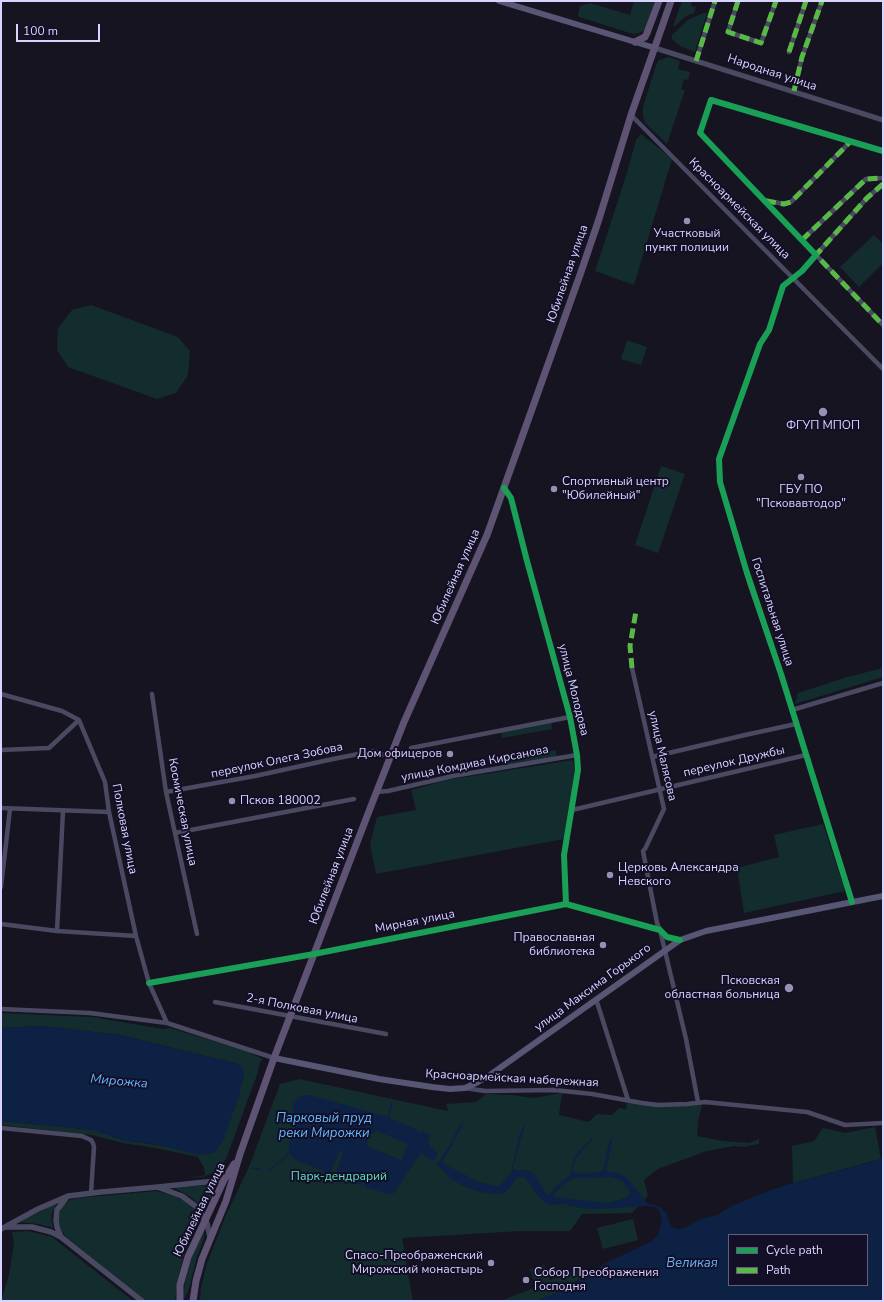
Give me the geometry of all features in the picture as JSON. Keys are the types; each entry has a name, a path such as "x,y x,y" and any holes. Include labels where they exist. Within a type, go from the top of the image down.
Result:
{"main road":[{"path":"499,1 655,48"},
{"path":"635,42 645,37 659,1"},
{"name":"Юбилейная улица","path":"193,1298 202,1259 226,1201 240,1154 274,1058 376,792 487,535 599,220 631,115 671,1"},
{"name":"улица Максима Горького","path":"465,1088 490,1075 680,940 706,931 883,896"},
{"name":"Красноармейская набережная","path":"274,1058 379,1079 450,1089 465,1088"},
{"name":"Юбилейная улица","path":"180,1301 180,1285 183,1271 205,1219 224,1180 240,1154"}],"street":[{"path":"696,60 715,1"},
{"path":"738,1 728,32 761,43 776,1"},
{"path":"788,52 806,1"},
{"path":"794,91 802,57 822,1"},
{"name":"Народная улица","path":"655,48 883,120"},
{"path":"883,151 712,100 700,133 883,325"},
{"name":"Красноармейская улица","path":"631,115 883,369"},
{"path":"764,200 784,204 791,202 851,141"},
{"path":"802,240 866,179 883,178"},
{"path":"772,321 784,286 802,270 867,198 883,184"},
{"name":"Госпитальная улица","path":"769,330 760,344 719,460 720,482 747,573 792,710 852,902"},
{"name":"улица Молодова","path":"504,488 512,498 527,561 570,717 577,755 578,770 564,855 566,904"},
{"name":"улица Малясова","path":"632,668 664,809 645,849 642,850 656,923 660,930 686,1039 698,1102"},
{"path":"792,710 883,683"},
{"path":"1,694 62,711 79,720 49,748 1,750"},
{"name":"Космическая улица","path":"152,694 166,792 197,934"},
{"path":"411,748 570,717"},
{"name":"Полковая улица","path":"79,720 104,782 108,812 136,936 149,983 167,1023"},
{"name":"переулок Дружбы","path":"652,756 796,724"},
{"name":"переулок Олега Зобова","path":"166,792 255,776 374,751 390,757"},
{"name":"улица Комдива Кирсанова","path":"376,792 388,791 453,776 577,755"},
{"name":"переулок Дружбы","path":"572,810 806,755"},
{"path":"175,833 354,799"},
{"path":"1,808 108,812"},
{"path":"1,887 10,809"},
{"path":"56,931 63,810"},
{"name":"Мирная улица","path":"149,983 314,954 566,904 660,930 667,937 680,940"},
{"path":"1,924 56,931 136,936"},
{"path":"596,999 628,1100"},
{"name":"2-я Полковая улица","path":"215,1002 386,1034"},
{"name":"Красноармейская набережная","path":"1,1010 90,1013 167,1023 274,1058"},
{"name":"Красноармейская набережная","path":"465,1088 485,1091 554,1090 592,1094 642,1103 663,1105 698,1102 807,1112 845,1125 883,1123"},
{"path":"1,1128 82,1136 91,1140 94,1143 91,1193"},
{"path":"3,1228 38,1209 68,1196 224,1180"},
{"path":"158,1187 182,1196 198,1208 205,1219 210,1238"},
{"path":"61,1237 57,1227 57,1210 68,1196"},
{"path":"3,1228 32,1227 45,1230 61,1237 142,1301"},
{"path":"188,1301 193,1298"}],"green space":[{"path":"634,1 655,1 645,30 639,33 633,34 579,17 578,14 580,6 590,3 630,15"},
{"path":"682,1 692,1 691,6 696,7 694,13 686,16 675,26 673,26"},
{"path":"703,13 707,13 695,52 680,46 672,39 672,35 688,20"},
{"path":"669,57 680,61 678,69 690,72 688,80 684,79 681,89 685,90 667,144 645,123 643,107 656,65 659,60"},
{"path":"641,134 672,159 634,285 595,271 626,176 636,140"},
{"path":"874,235 883,244 883,263 859,287 840,267"},
{"path":"91,305 178,337 190,351 188,375 176,393 157,399 68,367 57,350 58,328 72,310"},
{"path":"627,340 647,347 641,365 621,359"},
{"path":"661,466 685,474 658,553 635,545"},
{"path":"883,668 883,677 795,704 798,693 847,677"},
{"path":"551,721 552,729 502,738 501,730"},
{"path":"556,750 557,759 505,768 505,759"},
{"path":"573,760 575,771 564,839 376,874 370,844 377,817 416,810 411,790 447,780"},
{"path":"823,824 845,891 744,913 737,868 779,857 774,835"},
{"path":"1,1013 92,1017 163,1029 170,1028 246,1051 263,1059 260,1062 257,1075 226,1159 217,1171 203,1177 191,1178 205,1175 204,1168 198,1157 123,1143 92,1135 1,1125 1,1121 94,1130 123,1140 213,1153 224,1138 238,1064 120,1035 42,1026 1,1028"},
{"name":"Парк-дендрарий","path":"299,1079 448,1111 446,1104 476,1102 486,1094 512,1095 533,1098 562,1093 559,1115 589,1122 597,1114 612,1115 619,1108 626,1109 627,1101 702,1105 698,1121 697,1136 723,1141 749,1143 759,1139 759,1144 745,1147 734,1146 707,1151 658,1169 644,1180 648,1196 632,1213 582,1214 570,1231 521,1231 402,1238 413,1301 200,1301 201,1287 207,1263 226,1215 249,1167 280,1084"},
{"path":"875,1127 881,1159 793,1183 792,1146 814,1141 823,1128 845,1133"},
{"path":"208,1185 213,1188 213,1195 204,1210 192,1198 175,1188"},
{"path":"156,1191 183,1200 194,1209 201,1218 185,1250 175,1301 146,1301 65,1236 58,1221 61,1208 70,1200"},
{"path":"57,1203 51,1215 53,1228 38,1224 19,1222"},
{"path":"633,1219 638,1240 603,1249 597,1228"},
{"path":"204,1228 204,1238 197,1257 188,1292 183,1300 185,1281 192,1256"},
{"path":"28,1231 52,1237 133,1301 1,1301 9,1275 14,1243 12,1232"},
{"path":"544,1265 550,1280 577,1270 588,1273 562,1291 537,1301 501,1301 536,1287 530,1269"}],"water":[{"path":"42,1026 120,1035 238,1064 243,1068 244,1075 238,1099 224,1138 218,1148 213,1153 200,1155 155,1144 123,1140 94,1130 1,1121 1,1028"},
{"name":"Парковый пруд реки Мирожки","path":"310,1095 388,1117 418,1130 420,1133 421,1131 431,1135 428,1142 431,1147 431,1151 427,1157 421,1153 394,1193 389,1194 364,1187 365,1184 362,1183 361,1185 335,1176 343,1152 340,1150 330,1174 296,1160 290,1154 289,1144 297,1121 297,1117 293,1113 293,1104 300,1097","holes":["377,1131 408,1144 402,1160 370,1148 367,1143 369,1135"]},
{"name":"Великая","path":"526,1121 513,1168 515,1170 527,1170 534,1174 549,1195 557,1185 571,1174 574,1158 594,1136 576,1158 573,1166 573,1172 585,1174 603,1171 609,1142 613,1137 606,1171 625,1176 647,1203 660,1207 667,1214 671,1227 677,1229 687,1227 701,1219 717,1215 732,1206 768,1191 883,1159 883,1301 537,1301 562,1291 606,1263 652,1241 658,1235 662,1220 659,1210 655,1207 649,1206 595,1209 581,1208 564,1204 550,1205 538,1196 529,1182 523,1177 517,1178 506,1192 498,1194 480,1192 463,1186 450,1178 437,1164 448,1148 460,1125 463,1123 442,1163 479,1182 497,1186 501,1184 511,1173 519,1136","holes":["611,1177 622,1181 631,1193 625,1198 609,1203 555,1197 554,1194 568,1181 575,1178"]}],"waterway":[{"path":"388,1118 392,1102"},
{"name":"Мирожка","path":"420,1143 432,1155"},
{"path":"269,1170 290,1152"},
{"path":"253,1168 261,1170"}],"tunnel":[{"path":"769,330 772,321"}],"marked path":[{"path":"696,61 715,1"},
{"path":"738,1 728,32 761,43 776,1"},
{"path":"789,52 806,1"},
{"path":"794,91 802,57 822,1"},
{"path":"766,201 784,204 791,202 851,141"},
{"path":"802,240 866,179 883,178"},
{"path":"883,184 867,198 816,255 883,325"},
{"path":"632,668 630,646 636,611"}],"cycle path":[{"path":"852,902 781,674 747,573 720,482 719,459 760,344 769,330 783,286 802,271 816,255 700,133 711,100 883,151"},
{"path":"504,488 511,498 570,717 577,755 578,770 564,855 566,904"},
{"path":"149,983 314,954 566,904 660,930 667,937 680,940"}],"place":[{"name":"Участковый пункт полиции","path":"687,221"},
{"name":"ФГУП МПОП","path":"823,412"},
{"name":"ГБУ ПО \"Псковавтодор\"","path":"801,477"},
{"name":"Спортивный центр \"Юбилейный\"","path":"554,489"},
{"name":"Дом офицеров","path":"450,754"},
{"name":"Псков 180002","path":"232,801"},
{"name":"Церковь Александра Невского","path":"610,875"},
{"name":"Православная библиотека","path":"603,945"},
{"name":"Псковская областная больница","path":"789,988"},
{"name":"Спасо-Преображенский Мирожский монастырь","path":"491,1263"},
{"name":"Собор Преображения Господня","path":"526,1280"}]}
